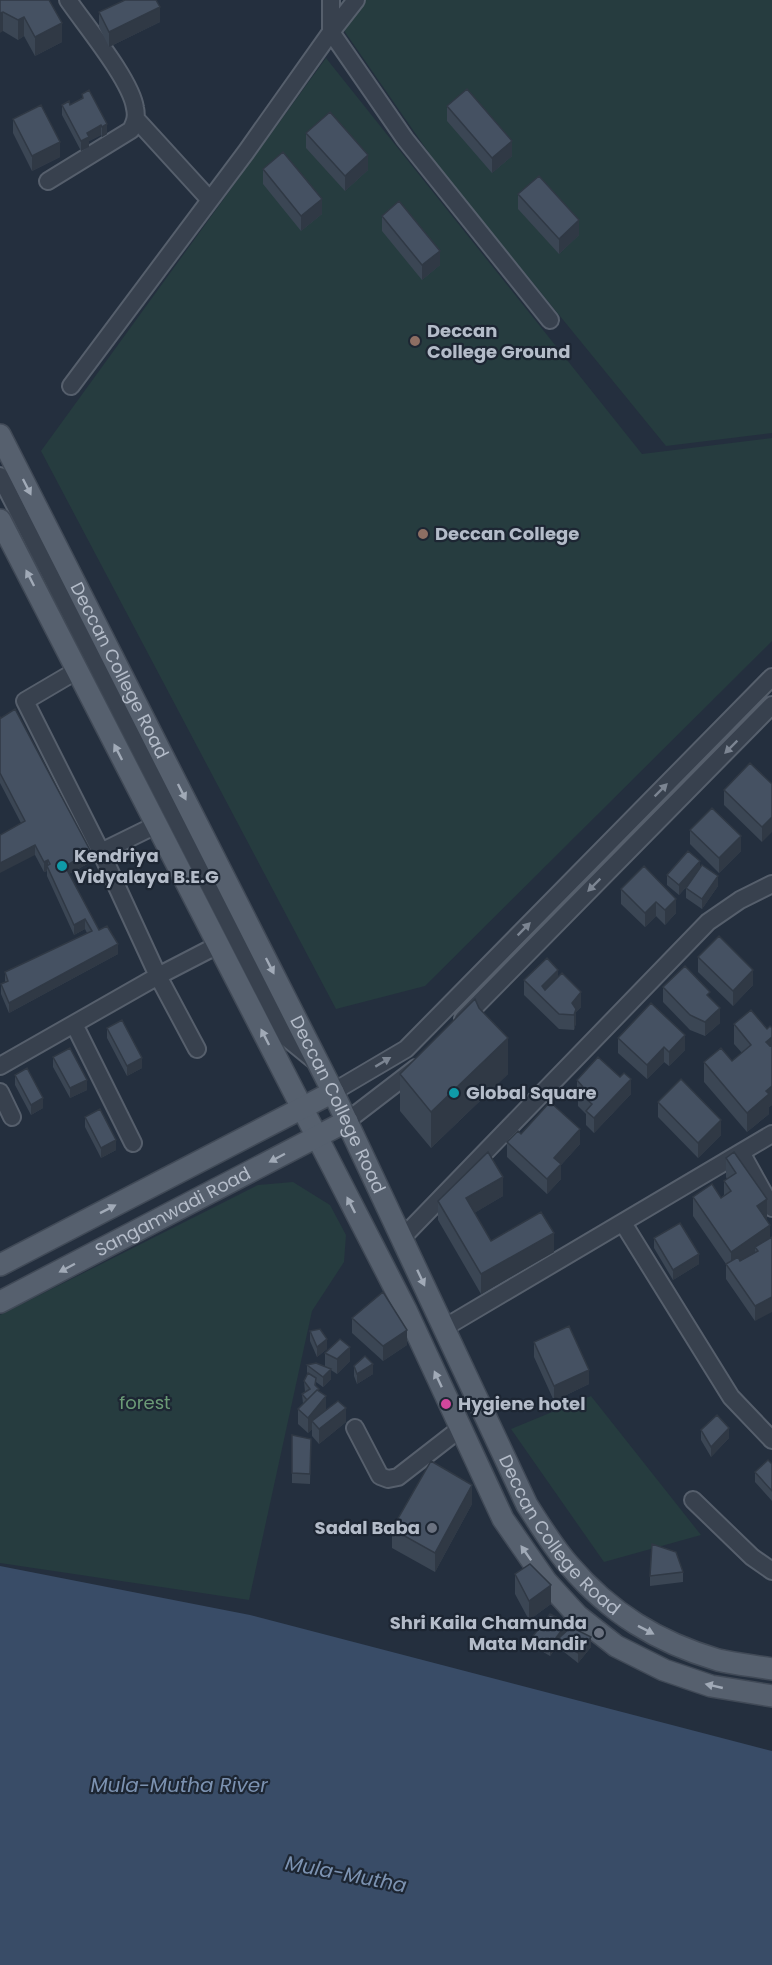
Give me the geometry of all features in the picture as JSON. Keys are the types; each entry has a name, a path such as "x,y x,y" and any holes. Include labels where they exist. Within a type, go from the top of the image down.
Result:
{"main road":[{"name":"Deccan College Road","path":"0,435 333,1092 527,1505 567,1563 597,1596 631,1623 676,1646 719,1660 772,1669"},
{"name":"Deccan College Road","path":"0,520 406,1310 503,1519 546,1581 578,1616 616,1646 664,1670 711,1686 772,1696"},
{"name":"Sangamwadi Road","path":"0,1265 333,1092"},
{"name":"Sangamwadi Road","path":"0,1302 347,1121"}],"street":[{"path":"48,181 131,130 136,119 135,105 119,73 68,0"},
{"path":"331,0 331,32 405,139 550,320"},
{"path":"71,386 356,0"},
{"path":"136,119 210,200"},
{"path":"0,476 288,1039 319,1064"},
{"path":"76,671 25,701 101,852 158,976 197,1049"},
{"path":"333,1092 406,1049 772,677"},
{"path":"451,1032 772,705"},
{"path":"101,852 156,825"},
{"path":"402,1238 708,922 740,900 772,884"},
{"path":"0,1066 158,976 218,945"},
{"path":"74,1024 134,1143"},
{"path":"284,1073 288,1039"},
{"path":"347,1121 429,1056"},
{"path":"0,1092 12,1117"},
{"path":"444,1328 742,1154 772,1134"},
{"path":"742,1154 772,1208"},
{"path":"703,1176 713,1192"},
{"path":"623,1223 731,1397 772,1440"},
{"path":"355,1428 380,1476 388,1479 398,1477 461,1428"},
{"path":"693,1500 752,1557 772,1571"}],"green space":[{"path":"346,0 772,0 772,433 666,446 440,169 345,32"},
{"name":"Deccan College","path":"326,58 642,454 772,438 772,641 425,986 336,1009 41,451"},
{"name":"forest","path":"293,1182 330,1205 346,1235 344,1262 312,1311 249,1600 0,1563 0,1315 258,1185"},
{"path":"591,1396 701,1535 604,1562 511,1429"}],"water":[{"name":"Mula-Mutha River","path":"0,1566 250,1615 772,1751 772,1965 0,1965"}],"building":[{"path":"0,0 49,0 62,23 35,37 24,17 18,20 3,12 0,13"},
{"path":"125,0 156,0 160,7 109,32 99,12"},
{"path":"467,89 512,141 492,158 447,106"},
{"path":"89,90 107,124 87,133 89,137 81,141 62,105 69,101 70,105 83,98 82,94"},
{"path":"41,105 60,142 32,156 13,119"},
{"path":"330,112 368,155 345,176 306,133"},
{"path":"283,152 322,199 301,216 263,169"},
{"path":"539,176 579,220 559,239 518,194"},
{"path":"399,201 440,251 422,265 382,216"},
{"name":"Kendriya Vidyalaya B.E.G","path":"15,709 91,852 65,866 99,930 107,926 118,944 9,1003 1,984 8,981 5,972 92,931 85,919 74,925 47,866 50,864 48,860 44,862 35,845 0,863 0,835 25,821 0,773 0,717"},
{"path":"750,763 772,784 772,817 762,827 724,790"},
{"path":"712,808 741,836 719,858 690,830"},
{"path":"688,851 700,861 679,885 667,875"},
{"path":"702,865 718,876 702,899 686,888"},
{"path":"644,866 676,899 665,910 656,902 645,913 621,889"},
{"path":"719,936 753,970 733,991 698,957"},
{"path":"547,958 558,970 542,986 545,990 562,973 581,992 572,1003 576,1009 574,1015 559,1014 524,980"},
{"path":"685,966 710,992 707,995 720,1008 705,1022 690,1015 663,987"},
{"path":"475,999 479,1008 508,1038 431,1112 400,1074"},
{"path":"651,1003 685,1035 669,1052 664,1047 647,1065 618,1038"},
{"path":"751,1010 767,1029 770,1026 772,1028 772,1037 766,1042 772,1045 772,1086 766,1091 769,1094 747,1113 704,1062 721,1048 732,1061 751,1045 734,1024"},
{"path":"122,1020 142,1058 127,1066 107,1028"},
{"path":"70,1048 87,1080 70,1088 53,1057"},
{"path":"598,1057 620,1077 624,1073 631,1079 594,1118 586,1111 592,1104 578,1092 583,1087 577,1080"},
{"path":"27,1068 43,1098 31,1105 15,1075"},
{"path":"681,1079 721,1120 698,1143 658,1102"},
{"path":"550,1102 580,1129 554,1158 561,1164 547,1179 507,1142 518,1131 521,1134"},
{"path":"100,1109 116,1140 101,1148 85,1117"},
{"path":"488,1152 503,1177 466,1198 491,1241 541,1212 554,1233 481,1274 438,1201"},
{"path":"734,1152 767,1199 757,1206 770,1225 731,1252 693,1197 712,1184 721,1198 731,1191 724,1181 736,1173 726,1158"},
{"path":"680,1223 699,1254 673,1270 654,1238"},
{"path":"772,1237 772,1297 755,1306 726,1264 738,1257 740,1261 758,1251 755,1247"},
{"path":"383,1292 407,1330 383,1346 352,1318"},
{"path":"569,1326 589,1370 554,1386 534,1342"},
{"path":"320,1329 327,1339 317,1347 310,1331"},
{"path":"340,1339 350,1347 337,1359 325,1353"},
{"path":"365,1356 373,1364 357,1374 354,1366"},
{"path":"316,1363 331,1369 323,1377 307,1365"},
{"path":"308,1373 316,1378 315,1385 319,1389 307,1400 302,1394 310,1389 304,1381"},
{"path":"317,1390 326,1396 308,1418 298,1409"},
{"path":"338,1401 346,1408 319,1429 312,1421"},
{"path":"717,1415 729,1428 711,1447 701,1430"},
{"path":"292,1435 311,1439 310,1474 292,1473"},
{"path":"768,1460 772,1464 772,1491 755,1472"},
{"path":"431,1461 472,1485 435,1553 392,1529"},
{"path":"652,1544 676,1552 683,1572 650,1576"},
{"path":"530,1564 551,1585 529,1601 515,1574"},
{"path":"550,1614 567,1623 550,1646 533,1636"},
{"path":"571,1627 591,1637 578,1653 559,1638"}],"place":[{"name":"Deccan College Ground","path":"415,341"},
{"name":"Deccan College","path":"423,534"},
{"name":"Kendriya Vidyalaya B.E.G","path":"62,866"},
{"name":"Global Square","path":"454,1093"},
{"name":"Hygiene hotel","path":"446,1404"},
{"name":"Sadal Baba","path":"432,1528"},
{"name":"Shri Kaila Chamunda Mata Mandir","path":"599,1633"}],"water label":[{"name":"Mula-Mutha","path":"346,1874"}]}
